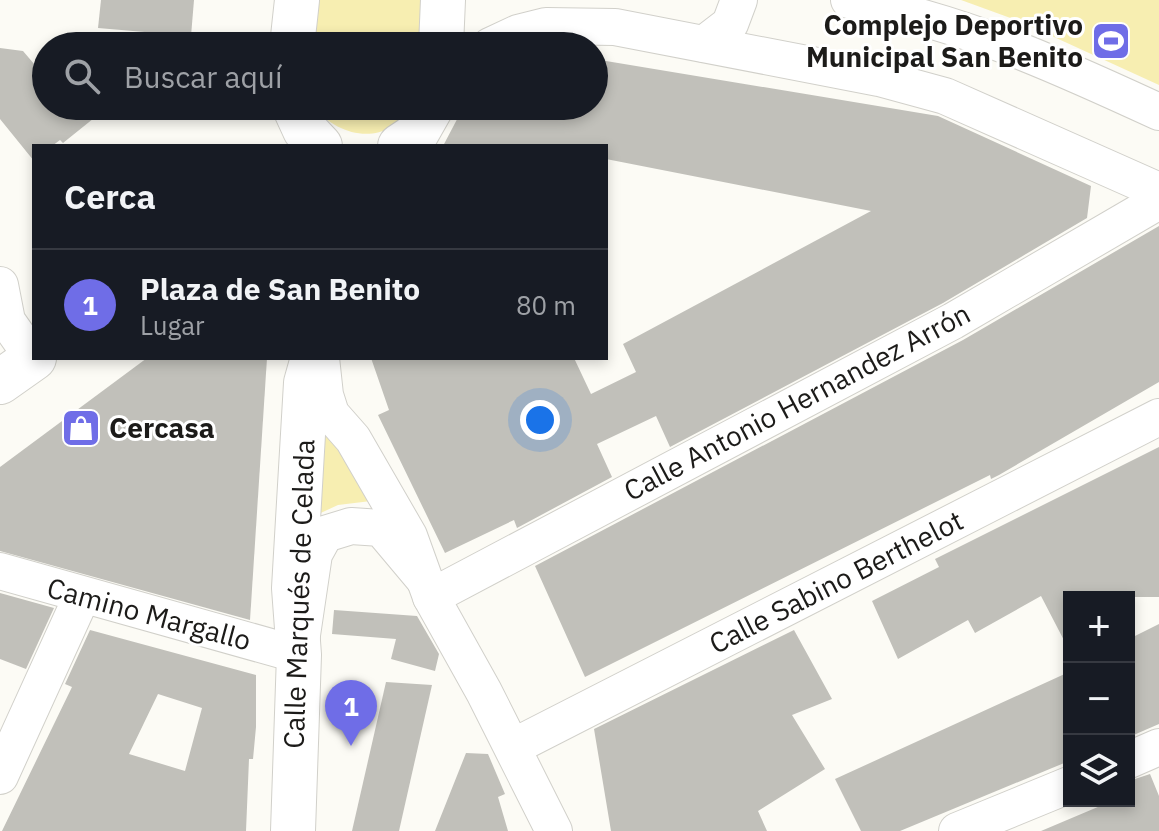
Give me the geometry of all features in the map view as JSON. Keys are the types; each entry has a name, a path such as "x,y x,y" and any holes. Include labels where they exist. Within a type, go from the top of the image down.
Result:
{"street":[{"path":"294,32 297,0"},
{"path":"442,32 443,0"},
{"path":"704,44 730,24 739,0"},
{"path":"849,0 966,28 1159,112"},
{"path":"522,32 546,26 615,27 879,78 945,96 1159,191"},
{"path":"403,144 415,136 424,120"},
{"name":"Calle Antonio Hernandez Arrón","path":"427,587 953,321 1159,201"},
{"path":"0,285 7,321 32,355"},
{"path":"0,382 32,359"},
{"name":"Calle Marqués de Celada","path":"293,831 299,655 294,588 306,383 312,360"},
{"path":"321,360 325,395 331,414 353,439 409,536 427,587 513,747 554,831"},
{"name":"Calle Sabino Berthelot","path":"513,747 1159,417"},
{"path":"299,655 314,554 325,534 351,526 381,528 427,587"},
{"name":"Camino Margallo","path":"0,571 299,655"},
{"path":"0,776 82,596"},
{"path":"1135,757 1159,747"},
{"path":"957,831 1063,787"}],"shaded area":[{"path":"314,0 421,0 424,11 422,32 311,32"},
{"name":"Complejo Deportivo Municipal San Benito","path":"961,0 1159,0 1159,85 1019,21"},
{"path":"328,120 400,120 377,133 363,134 336,126"},
{"path":"317,415 371,501 338,505 312,517"}],"building":[{"path":"101,0 194,0 191,32 98,28"},
{"path":"0,48 23,51 32,62 32,120 92,120 63,143 60,140 55,144 32,144 32,159 0,119"},
{"path":"608,61 938,116 1091,186 1087,218 943,303 670,447 656,416 597,444 612,477 517,528 514,520 445,553 378,415 389,410 372,360 575,360 591,394 636,372 623,344 871,211 608,159 608,144 444,144 457,120 608,120"},
{"path":"1159,226 1159,382 999,475 991,479 990,475 585,677 535,566 963,340"},
{"path":"144,360 267,360 250,620 0,551 0,467"},
{"path":"1159,447 1159,597 1135,597 1135,591 1063,591 1063,638 1041,596 975,633 968,620 898,659 872,601 939,567 935,559"},
{"path":"0,593 54,608 26,669 0,659"},
{"path":"334,610 417,616 439,654 435,671 391,659 396,639 332,634"},
{"path":"1159,624 1159,724 1135,734 1135,663 1135,636"},
{"path":"90,630 256,675 256,727 253,759 249,759 246,831 2,831 72,687 65,684","holes":["158,694 202,708 185,771 129,754"]},
{"path":"794,630 832,699 792,715 825,769 758,811 767,831 611,831 594,729"},
{"path":"1063,675 1063,763 900,831 861,831 835,779"},
{"path":"386,682 432,685 399,831 352,831"},
{"path":"466,753 488,754 505,794 498,797 508,831 435,831"},
{"path":"1150,774 1159,796 1159,831 1041,831 1098,807 1135,807 1135,779"}],"place":[{"name":"Complejo Deportivo Municipal San Benito","path":"1111,41"},
{"name":"Cercasa","path":"81,428"},
{"name":"Plaza de San Benito","path":"351,746"}]}
